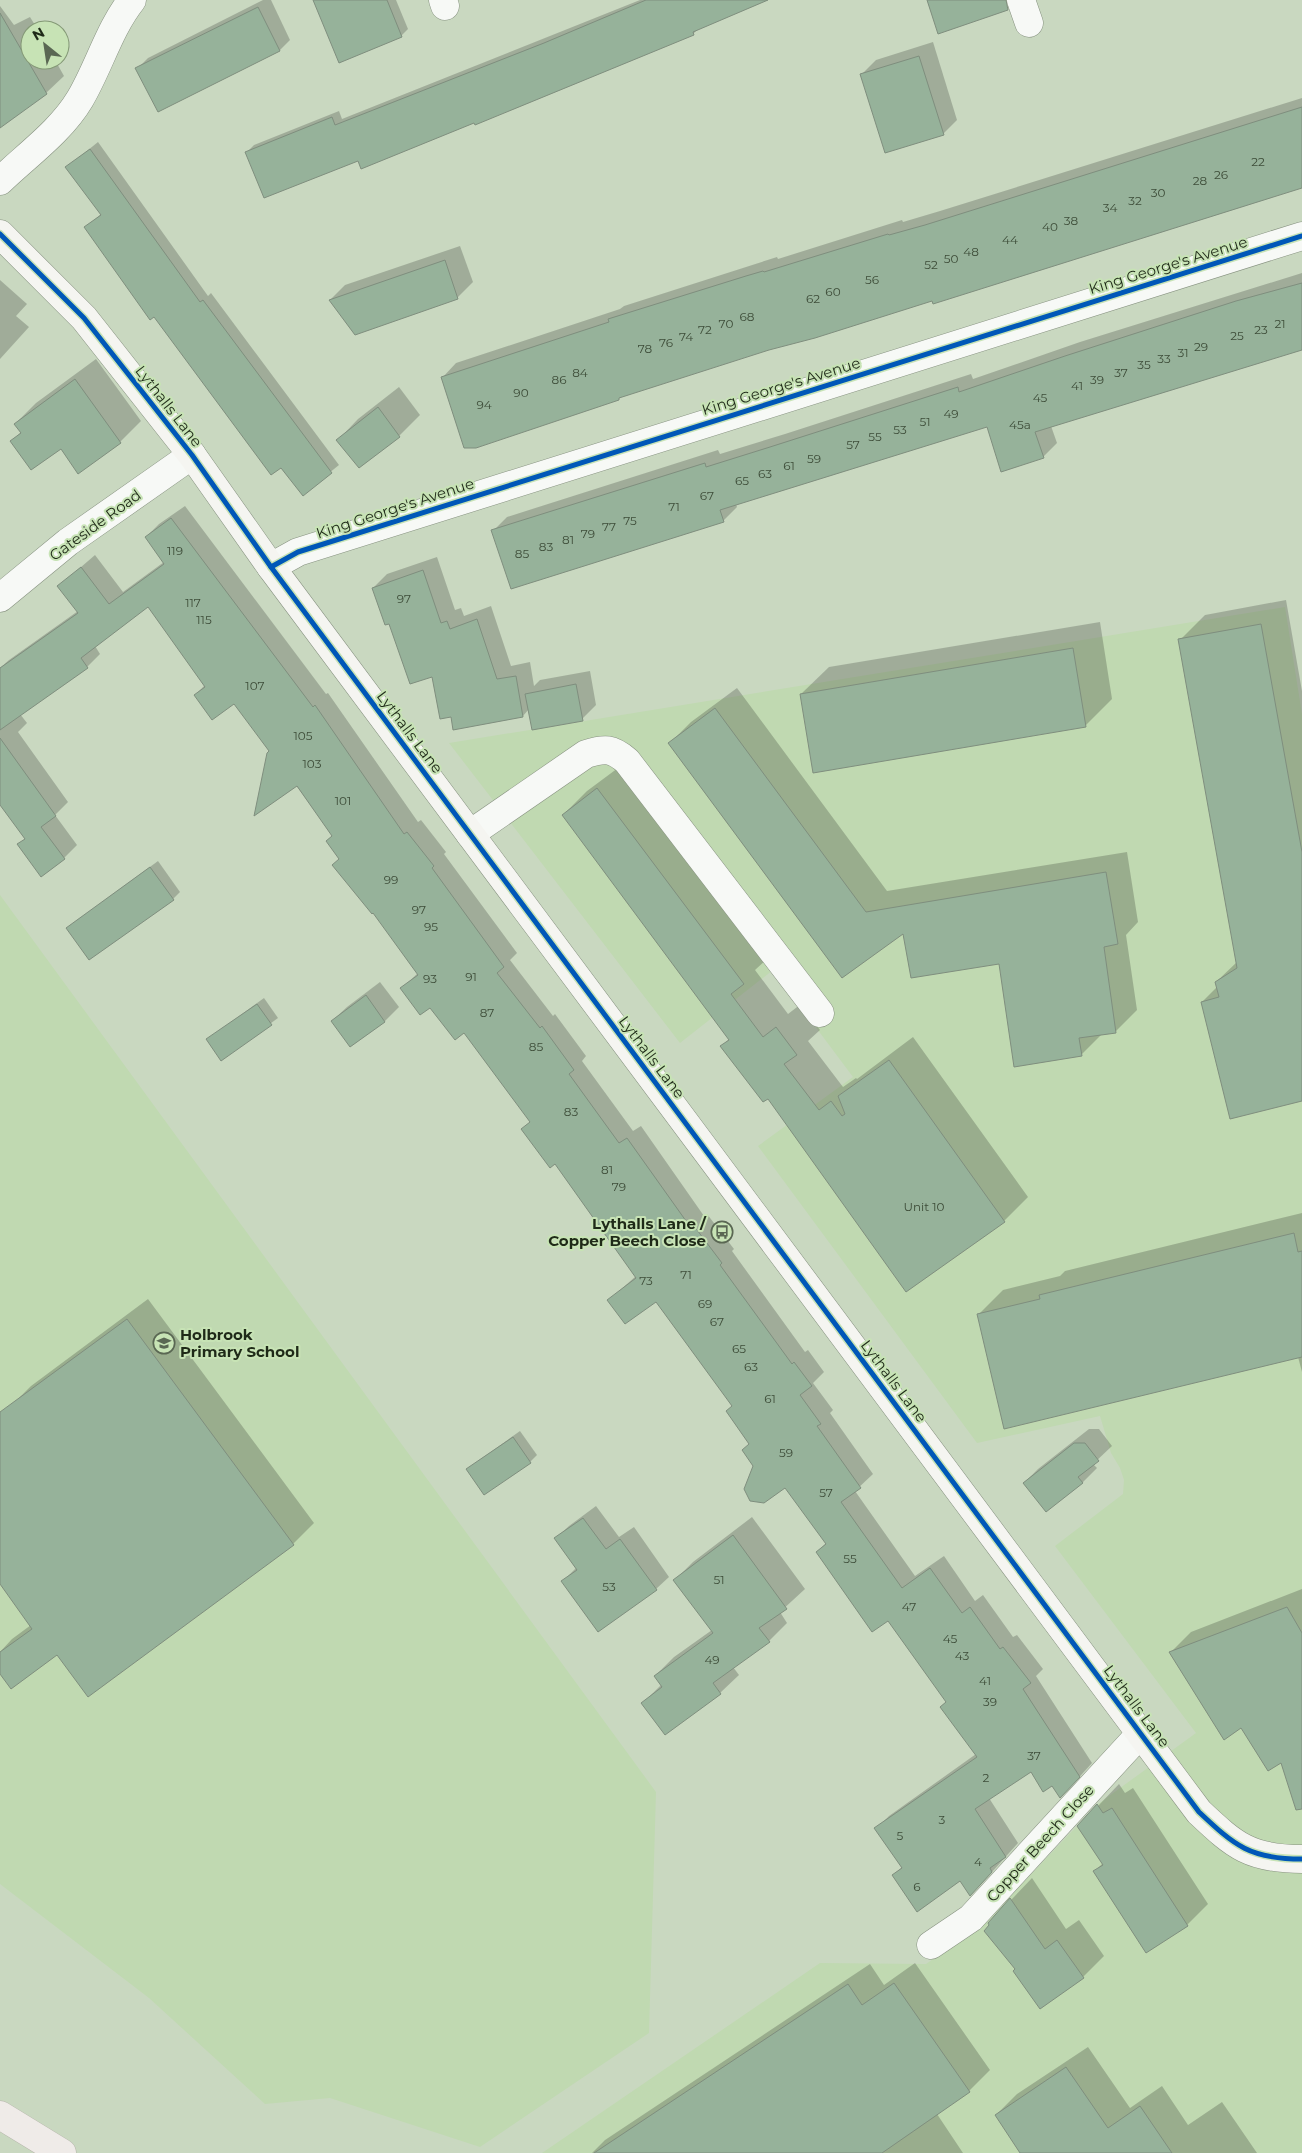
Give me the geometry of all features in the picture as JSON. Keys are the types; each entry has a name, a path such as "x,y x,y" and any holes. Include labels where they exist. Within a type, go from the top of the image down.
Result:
{"highway":[{"path":"0,2115 62,2153"}],"street":[{"path":"0,181 58,128 71,112 81,98 121,14 132,0"},
{"name":"Lythalls Lane","path":"0,234 84,318 192,455 271,567 1142,1733 1199,1812 1229,1841 1261,1856 1302,1859"},
{"name":"King George's Avenue","path":"271,567 298,552 1302,236"},
{"name":"Gateside Road","path":"0,598 68,542 192,455"},
{"path":"470,834 586,754 602,749 617,752 627,761 820,1013"},
{"name":"Copper Beech Close","path":"931,1945 971,1918 1142,1733"}],"shaded area":[{"path":"1285,607 1302,714 1302,2153 542,2153 820,1963 926,1964 966,1936 1000,1907 1098,1804 1196,1733 1055,1546 1123,1494 1124,1480 1120,1468 1111,1453 1100,1416 977,1443 758,1146 853,1077 773,970 680,1043 449,743"},
{"name":"Holbrook Primary School","path":"0,895 656,1792 649,2033 480,2147 330,2098 265,2104 149,1998 0,1884"}],"building":[{"path":"313,0 387,0 402,37 339,63"},
{"path":"646,0 768,0 693,32 694,35 475,125 474,123 361,169 358,161 264,198 245,152 332,117 335,125 544,43"},
{"path":"927,0 1006,0 1008,10 938,34"},
{"path":"258,7 280,51 158,112 135,68"},
{"path":"0,13 20,47 20,70 33,70 47,94 0,128"},
{"path":"919,56 944,135 885,153 860,74"},
{"path":"1302,107 1302,188 933,304 932,301 815,338 769,350 619,398 619,400 476,448 464,448 441,377 609,322 608,319 746,276 925,225"},
{"path":"90,149 200,302 203,300 332,473 303,496 281,468 271,475 154,317 150,320 84,227 101,215 65,167"},
{"path":"445,260 458,299 355,335 329,300"},
{"path":"1302,283 1302,350 1035,432 1044,458 1001,472 987,427 720,510 724,522 511,589 491,530 705,463 706,467 958,387 959,392 1236,301"},
{"path":"75,379 121,443 78,474 61,449 31,470 10,441 21,433 14,424"},
{"path":"378,407 400,437 359,468 336,440"},
{"path":"171,518 313,707 315,705 404,834 407,832 434,866 432,868 504,967 497,973 540,1028 542,1026 574,1070 569,1074 619,1143 627,1138 691,1228 694,1226 722,1263 720,1265 792,1364 794,1362 812,1386 800,1395 821,1424 817,1426 861,1488 841,1502 902,1588 930,1568 962,1613 970,1607 1000,1649 1003,1647 1031,1683 1023,1689 1080,1777 1060,1798 1052,1786 1043,1792 1031,1772 975,1809 1006,1857 990,1868 992,1872 970,1896 960,1881 917,1912 892,1875 902,1868 874,1828 977,1757 940,1707 946,1702 888,1621 872,1632 816,1552 826,1544 785,1488 764,1503 750,1501 744,1489 753,1466 742,1450 749,1444 726,1411 732,1406 656,1302 625,1324 607,1300 636,1278 555,1164 550,1168 521,1129 530,1122 464,1033 455,1040 430,1008 420,1015 400,988 418,975 373,913 332,865 339,859 326,841 332,836 297,786 254,816 269,751 234,704 212,720 194,695 205,687 148,607 81,658 88,668 0,730 0,668 78,613 57,586 81,567 109,604 164,564 145,537"},
{"path":"423,570 441,623 447,621 450,629 477,619 497,679 516,676 523,717 453,730 451,717 440,719 432,677 410,684 389,624 385,625 372,588"},
{"path":"1261,624 1302,852 1302,1101 1230,1119 1201,1002 1219,997 1215,982 1237,968 1178,639"},
{"path":"1073,648 1086,727 813,773 800,694"},
{"path":"576,684 583,721 532,730 525,694"},
{"path":"715,708 866,912 1106,872 1118,944 1104,947 1116,1033 1079,1038 1082,1056 1014,1067 999,964 911,978 903,934 842,978 668,743"},
{"path":"0,738 56,816 41,827 65,859 41,877 17,844 25,839 0,805"},
{"path":"597,788 744,984 731,994 763,1037 776,1027 797,1055 784,1064 819,1110 831,1101 842,1116 845,1114 838,1096 889,1060 1005,1222 906,1292 768,1099 763,1102 720,1046 729,1040 562,815"},
{"path":"150,867 174,900 89,960 66,928"},
{"path":"366,995 385,1022 350,1047 331,1021"},
{"path":"257,1004 272,1025 221,1061 206,1039"},
{"path":"1294,1233 1298,1252 1302,1251 1302,1357 1004,1429 977,1314 1040,1299 1039,1295"},
{"path":"127,1319 294,1545 88,1697 57,1655 11,1689 0,1674 0,1652 32,1629 0,1584 0,1412"},
{"path":"513,1437 531,1463 484,1495 466,1469"},
{"path":"1074,1443 1085,1443 1099,1461 1078,1477 1083,1483 1046,1512 1023,1483"},
{"path":"583,1518 606,1549 620,1539 657,1590 598,1632 561,1581 577,1570 554,1538"},
{"path":"733,1535 787,1609 759,1628 770,1642 713,1683 721,1694 665,1735 641,1703 662,1687 654,1676 713,1633 673,1580"},
{"path":"1287,1607 1302,1633 1302,1809 1296,1810 1281,1763 1268,1771 1241,1728 1224,1740 1169,1652"},
{"path":"1097,1804 1103,1813 1112,1808 1188,1926 1146,1953 1093,1871 1103,1865 1077,1826"},
{"path":"1010,1898 1045,1949 1057,1940 1084,1978 1040,2009 1013,1971 1015,1969 984,1931 989,1925 988,1923"},
{"path":"894,1983 970,2092 882,2153 594,2153 848,1984 862,2005"},
{"path":"1066,2067 1108,2128 1140,2106 1172,2153 1020,2153 995,2115"}],"cycle path":[{"path":"0,234 84,318 192,455 271,567 1199,1812 1223,1834 1244,1848 1269,1856 1302,1859"},
{"path":"271,567 298,552 1302,236"}],"place":[{"name":"Lythalls Lane / Copper Beech Close","path":"722,1232"},
{"name":"Holbrook Primary School","path":"164,1343"}]}
